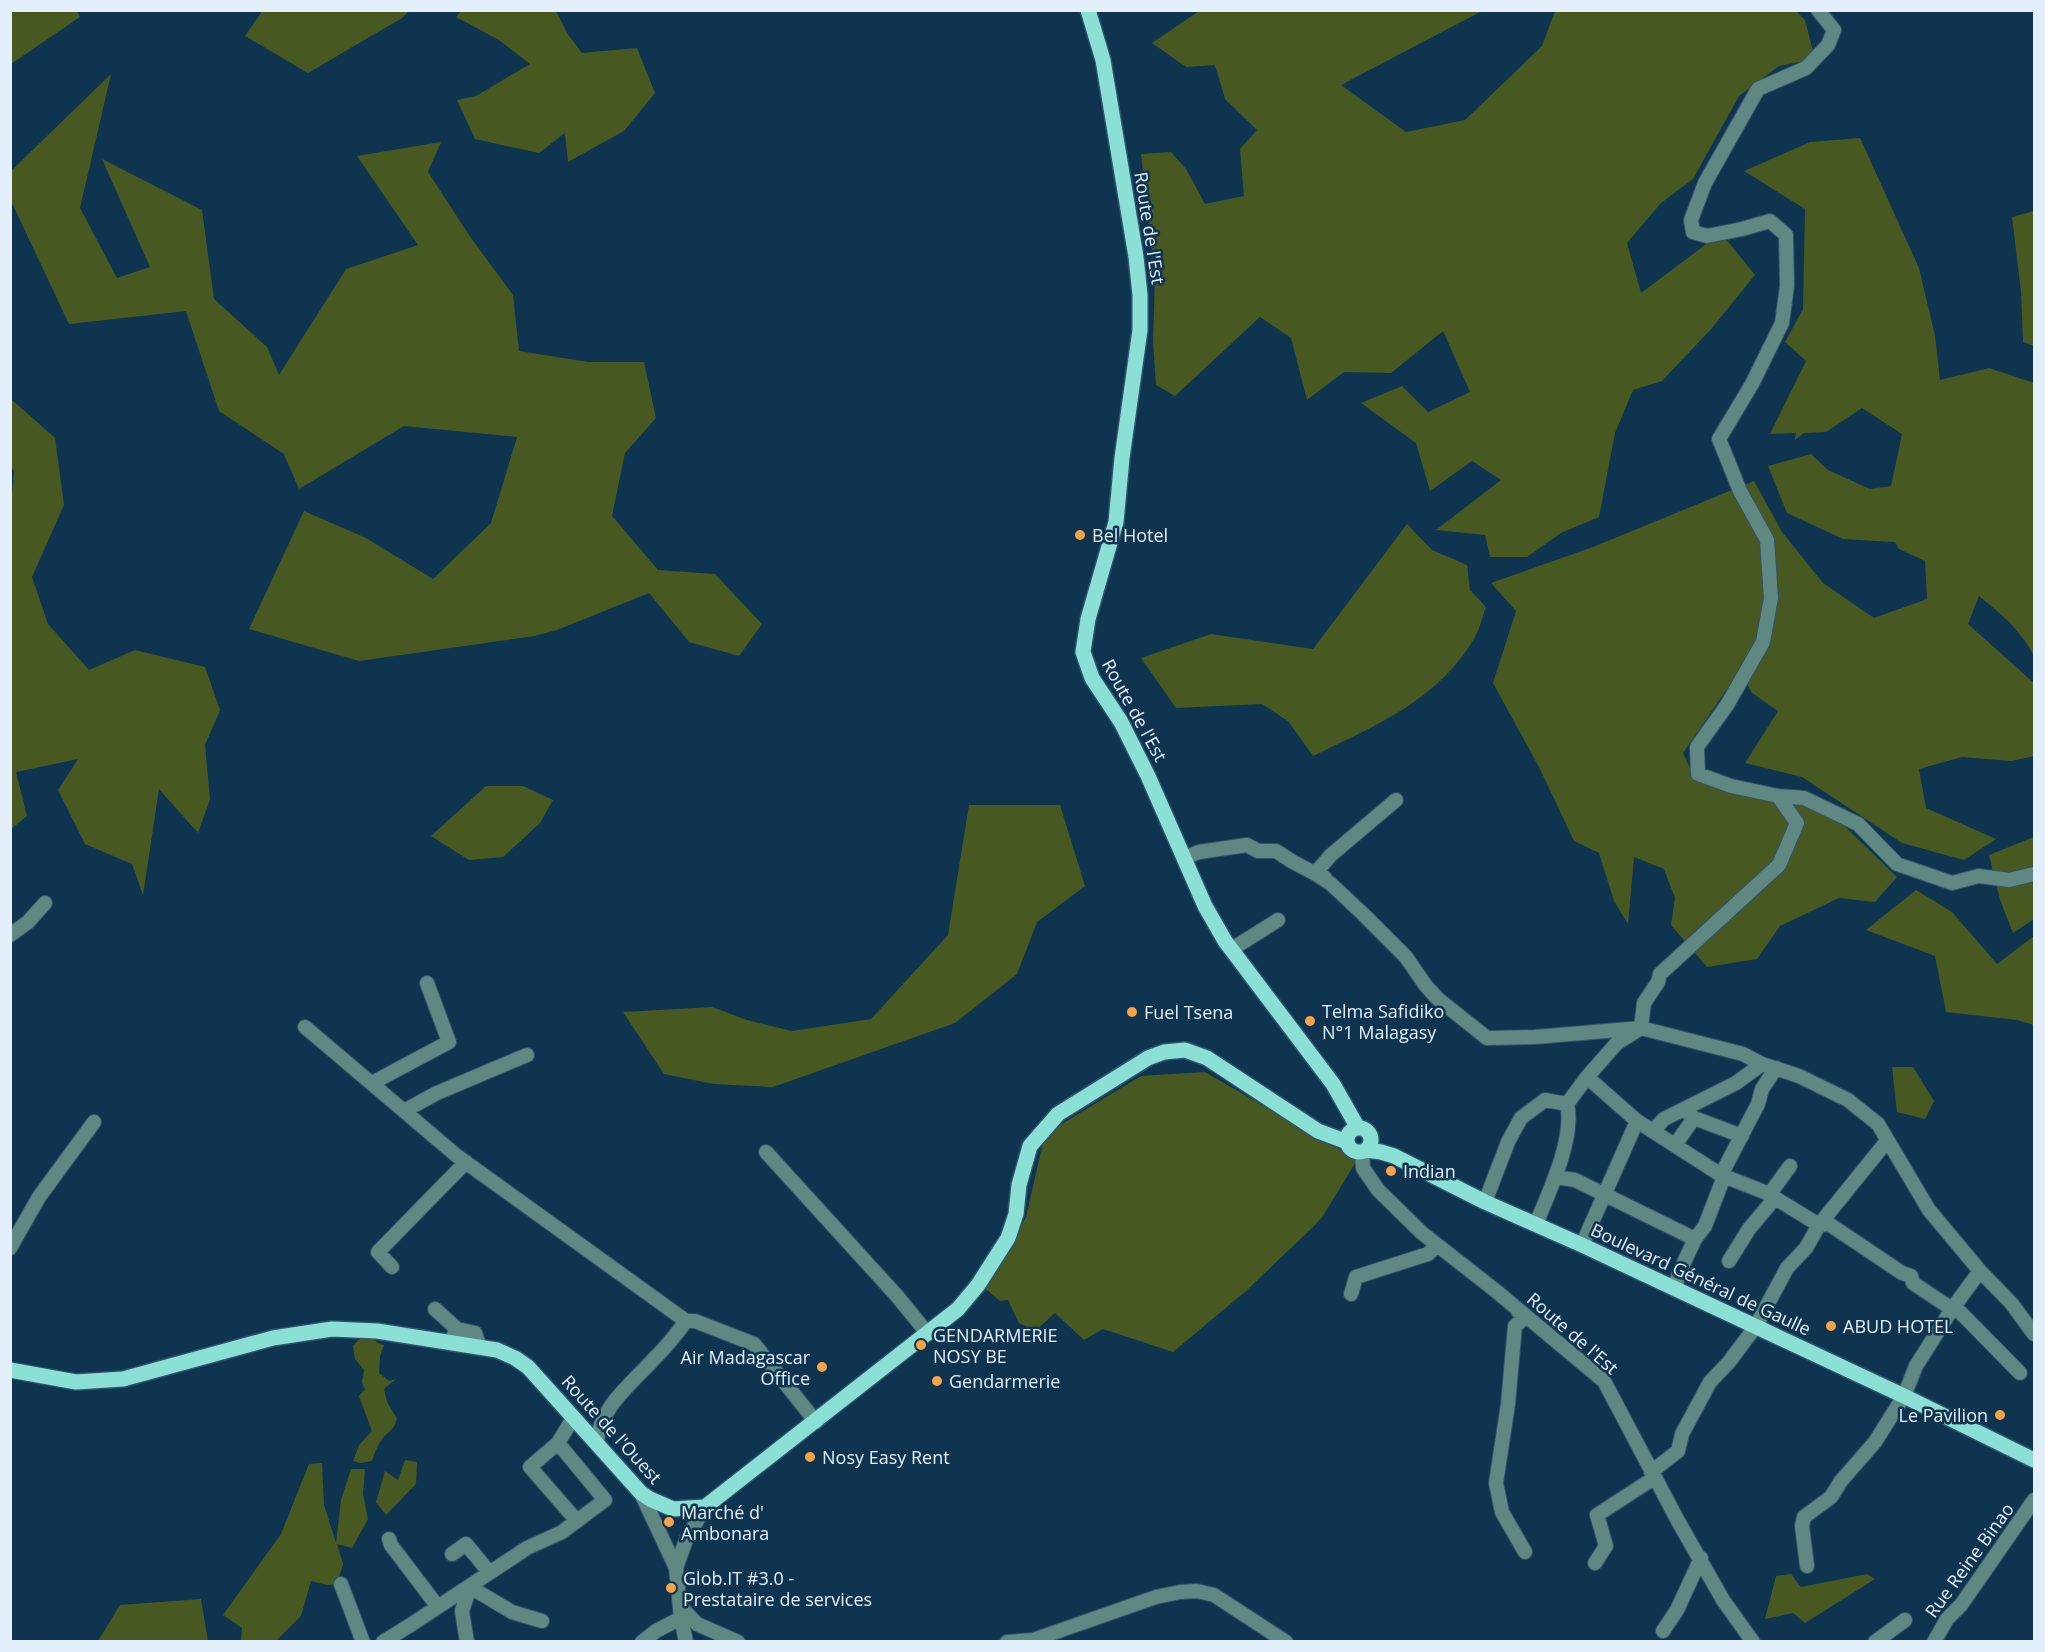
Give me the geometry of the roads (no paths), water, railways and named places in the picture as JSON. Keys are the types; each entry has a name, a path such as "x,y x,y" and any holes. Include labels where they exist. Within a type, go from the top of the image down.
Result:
{"main road":[{"name":"Route de l'Est","path":"1088,10 1102,60 1136,256 1140,295 1140,330 1122,458 1116,522 1088,620 1083,652 1092,678 1121,722 1138,755 1205,906 1232,949 1333,1084 1362,1142"},
{"path":"705,1507 958,1309 978,1285 1008,1238 1016,1214 1019,1185 1030,1146 1058,1114 1148,1058 1164,1052 1185,1050 1207,1058 1310,1126 1329,1135 1362,1142"},
{"name":"Boulevard Général de Gaulle","path":"1362,1142 1485,1202 1904,1396 2034,1460"},
{"name":"Route de l'Ouest","path":"10,1370 76,1382 123,1379 273,1338 333,1329 453,1336 480,1348 496,1350 515,1358 528,1367 641,1493 673,1509 705,1507"}],"street":[{"path":"1818,10 1834,30 1828,45 1806,68 1758,89 1705,183 1690,220 1693,232 1707,236 1770,221 1786,235 1787,286 1782,323 1752,384 1719,440 1740,491 1767,540 1771,598 1763,642 1727,705 1697,747 1698,774 1731,786 1778,796 1804,798 1858,824 1897,864 1952,883 1979,876 2009,879 2034,874"},
{"path":"1641,1028 1644,1003 1660,974 1779,865 1797,823 1778,796"},
{"path":"1396,800 1330,855 1317,871 1406,957 1438,999 1487,1038 1495,1036 1535,1037 1641,1028 1743,1054 1762,1064 1799,1076 1848,1101 1878,1124 1929,1210 1980,1271 2012,1304 2034,1334"},
{"path":"1184,858 1199,852 1247,845 1258,851 1276,851 1331,884"},
{"path":"10,936 28,922 45,903"},
{"path":"1232,949 1278,920"},
{"path":"372,1083 449,1042 427,983"},
{"path":"305,1027 466,1162 686,1321 695,1321 754,1344 816,1422"},
{"path":"1567,1104 1617,1043 1641,1028"},
{"path":"404,1111 527,1055"},
{"path":"1653,1131 1664,1119 1689,1114 1762,1064"},
{"path":"1721,1175 1758,1104 1762,1089 1776,1068"},
{"path":"1587,1077 1637,1120 1721,1175 1743,1182 1772,1196 1819,1225 1829,1224 1902,1273 1911,1276 1913,1283 1960,1312 2020,1373"},
{"path":"1485,1202 1508,1142 1521,1118 1545,1100 1567,1104"},
{"path":"1536,1224 1562,1157 1570,1115 1567,1104"},
{"path":"1689,1114 1742,1136"},
{"path":"1675,1145 1689,1114"},
{"path":"1582,1245 1637,1120"},
{"path":"10,1248 39,1197 94,1122"},
{"path":"1595,1563 1605,1546 1598,1515 1652,1475 1678,1451 1682,1434 1710,1382 1730,1362 1756,1326 1787,1268 1806,1248 1819,1225 1887,1141"},
{"name":"Route de l'Est","path":"1362,1142 1363,1168 1378,1190 1422,1233 1604,1381 1652,1475 1745,1638"},
{"path":"766,1152 897,1296 928,1334"},
{"path":"392,1267 378,1252 466,1162"},
{"path":"1730,1261 1790,1166"},
{"path":"1675,1289 1679,1273 1695,1239 1705,1226 1724,1179 1721,1175"},
{"path":"1555,1177 1575,1180 1695,1239"},
{"path":"1351,1294 1356,1277 1428,1254 1437,1245"},
{"path":"1807,1566 1802,1526 1804,1517 1831,1497 1841,1481 1875,1442 1904,1396 1916,1366 1952,1309 1980,1271"},
{"path":"1512,1305 1525,1317 1515,1326 1508,1404 1496,1483 1502,1512 1525,1552"},
{"path":"435,1309 453,1336"},
{"path":"597,1444 598,1431 604,1416 620,1395 667,1346 686,1321"},
{"path":"573,1418 558,1443 530,1467 577,1521"},
{"path":"383,1641 470,1587 527,1548 562,1532 605,1500 558,1443"},
{"path":"641,1493 676,1568 686,1641"},
{"name":"Rue Reine Binao","path":"1934,1641 1947,1619 1961,1605 2034,1500"},
{"path":"676,1568 686,1540 705,1507"},
{"path":"389,1539 391,1545 438,1607"},
{"path":"452,1554 466,1544 489,1572"},
{"path":"1663,1631 1677,1610 1701,1558"},
{"path":"341,1584 363,1641"},
{"path":"470,1587 512,1612 542,1621"},
{"path":"467,1641 462,1611 470,1587"},
{"path":"1007,1641 1033,1640 1156,1597 1197,1591 1214,1595 1286,1641"},
{"path":"642,1641 681,1613"},
{"path":"681,1613 697,1624 738,1641"},
{"path":"1875,1641 1905,1620"}],"place":[{"name":"Bel Hotel","path":"1080,535"},
{"name":"Fuel Tsena","path":"1132,1012"},
{"name":"Telma Safidiko N°1 Malagasy","path":"1310,1021"},
{"name":"Indian","path":"1391,1171"},
{"name":"ABUD HOTEL","path":"1831,1326"},
{"name":"GENDARMERIE NOSY BE","path":"921,1345"},
{"name":"Air Madagascar Office","path":"822,1367"},
{"name":"Gendarmerie","path":"937,1381"},
{"name":"Le Pavilion","path":"2000,1415"},
{"name":"Nosy Easy Rent","path":"810,1457"},
{"name":"Marché d' Ambonara","path":"669,1522"},
{"name":"Glob.IT #3.0 - Prestataire de services","path":"671,1588"}]}
